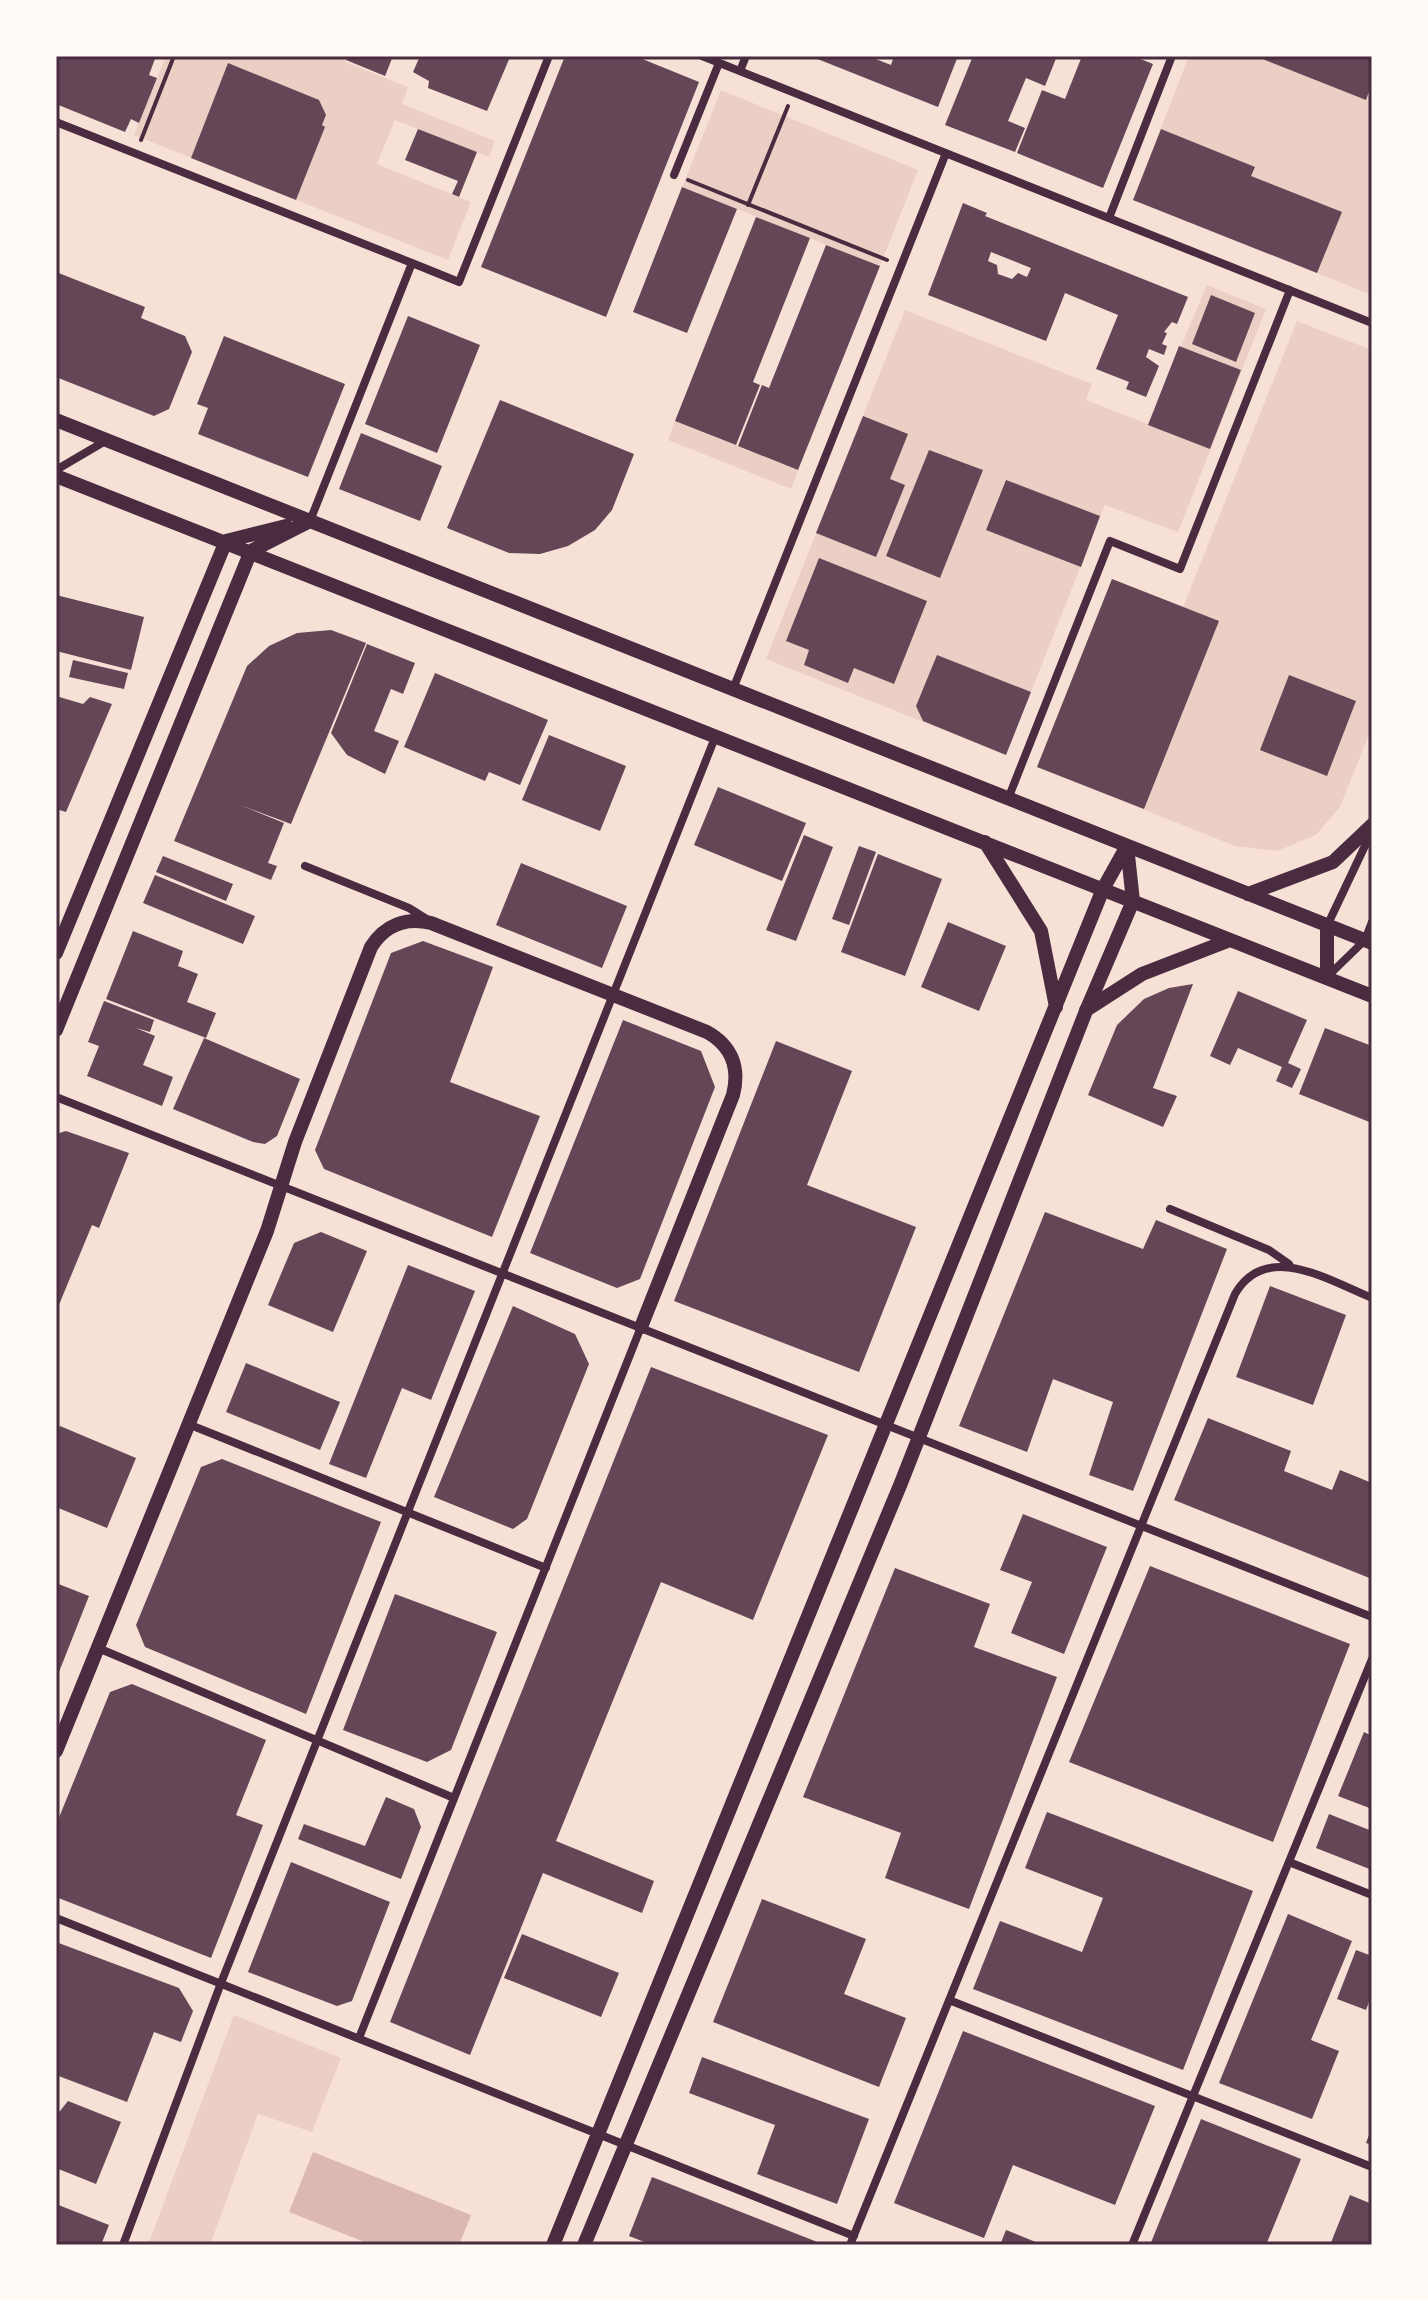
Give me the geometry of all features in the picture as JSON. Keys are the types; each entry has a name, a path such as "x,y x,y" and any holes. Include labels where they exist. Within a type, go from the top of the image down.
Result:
{"street":[{"path":"56,122 459,282 549,56"},
{"path":"702,56 1372,323"},
{"path":"740,71 746,56"},
{"path":"1109,218 1172,56"},
{"path":"674,175 719,63"},
{"path":"733,689 946,153"},
{"path":"56,1030 251,551 310,521 412,263"},
{"path":"1008,799 1110,541 1180,569 1290,290"},
{"path":"56,420 1368,942"},
{"path":"56,470 107,440"},
{"path":"56,476 1372,996"},
{"path":"226,541 310,521"},
{"path":"56,953 226,541"},
{"path":"123,2245 221,1983 716,735"},
{"path":"1248,894 1333,862 1372,825"},
{"path":"1327,978 1327,926 1372,831"},
{"path":"985,842 1041,931 1056,1007"},
{"path":"553,2245 1103,889 1127,846"},
{"path":"584,2245 918,1439 1086,1011 1133,901 1127,846"},
{"path":"305,866 409,908 431,923"},
{"path":"56,1751 267,1231 281,1185 371,947 382,933 397,923 420,920 431,923 715,1037 731,1054 737,1078 733,1095 359,2038"},
{"path":"1327,978 1368,942 1372,922"},
{"path":"1086,1011 1142,974 1230,940"},
{"path":"56,1097 1372,1617"},
{"path":"1170,1209 1269,1250 1294,1268 1372,1298"},
{"path":"56,1918 600,2133 852,2240 1240,1285 1264,1268 1294,1268"},
{"path":"188,1424 546,1568"},
{"path":"98,1648 454,1798"},
{"path":"1132,2245 1372,1659"},
{"path":"1289,1862 1372,1895"},
{"path":"949,2000 1372,2167"}],"path":[{"path":"136,153 174,56"},
{"path":"748,205 793,92"},
{"path":"674,175 901,266"}],"shaded area":[{"path":"166,56 348,56 346,62 408,87 402,104 495,141 489,157 395,120 377,164 471,202 448,260 296,200 325,127 322,125 326,115 228,64 191,158 134,135"},
{"path":"1189,56 1372,56 1372,295 1133,200"},
{"path":"721,90 918,170 880,266 682,187"},
{"path":"1207,285 1266,309 1178,532 1105,505 1006,755 766,659 905,310 1092,384 1086,400 1148,424"},
{"path":"1297,321 1372,350 1372,727 1340,807 1316,835 1277,851 1235,846 1037,767 1112,579 1183,607"},
{"path":"675,421 798,470 791,489 668,440"},
{"path":"234,2015 341,2058 312,2132 258,2114 211,2242 215,2245 148,2245"},
{"path":"313,2152 471,2215 459,2245 372,2245 289,2212"}],"building":[{"path":"56,56 156,56 149,75 157,78 139,123 131,119 125,132 56,104"},
{"path":"348,56 393,56 385,76 346,60"},
{"path":"420,56 510,57 487,111 428,88 429,81 413,72"},
{"path":"565,56 635,56 699,82 606,317 481,267"},
{"path":"810,56 868,56 891,65 894,56 958,56 938,107"},
{"path":"973,56 1057,56 1045,86 1026,78 1008,121 1025,128 1015,152 945,125"},
{"path":"1082,56 1133,56 1153,64 1103,188 1017,153 1042,90 1065,99"},
{"path":"1255,56 1372,56 1372,83 1366,100"},
{"path":"228,63 319,100 326,115 322,125 325,127 296,200 191,158"},
{"path":"418,129 477,152 459,197 452,194 458,181 405,160"},
{"path":"1161,129 1255,167 1251,176 1342,212 1317,273 1133,200"},
{"path":"682,187 737,209 687,333 633,312"},
{"path":"963,203 987,213 985,216 1188,297 1177,324 1172,322 1164,332 1167,333 1162,344 1167,346 1164,355 1149,349 1146,357 1159,366 1146,397 1126,389 1129,382 1096,369 1118,315 1065,293 1046,341 928,295","holes":["991,252 1031,268 1027,277 1018,273 1012,279 998,274 997,265 988,261"]},
{"path":"756,217 810,238 753,382 760,385 736,445 675,421"},
{"path":"826,245 880,266 798,470 738,446 762,385 769,388"},
{"path":"56,272 145,307 141,318 185,336 192,352 169,409 154,416 56,377"},
{"path":"1211,295 1255,313 1236,362 1192,344"},
{"path":"408,316 480,345 437,453 365,424"},
{"path":"224,336 345,384 308,477 198,434 208,408 197,404"},
{"path":"1179,346 1241,370 1210,449 1148,425"},
{"path":"500,400 634,454 612,510 595,530 568,546 540,554 509,553 447,528"},
{"path":"863,416 908,434 890,479 905,485 876,557 816,533"},
{"path":"361,433 442,466 420,521 339,489"},
{"path":"929,450 983,470 940,578 886,556"},
{"path":"1006,480 1100,516 1081,567 986,530"},
{"path":"819,558 927,601 894,684 854,668 848,683 804,665 809,650 786,641"},
{"path":"1112,579 1219,621 1144,809 1037,767"},
{"path":"56,595 144,617 131,670 56,651"},
{"path":"331,630 366,643 291,824 240,805 284,823 268,863 277,866 271,880 174,841 247,666 269,646 297,633"},
{"path":"367,644 415,663 403,694 391,689 374,731 399,741 385,774 347,755 331,733"},
{"path":"937,655 1031,692 1006,755 923,721 916,706"},
{"path":"73,660 128,673 124,689 69,677"},
{"path":"435,673 548,720 520,785 489,772 485,781 404,747"},
{"path":"1289,675 1356,701 1327,776 1260,750"},
{"path":"56,696 83,704 90,697 112,704 66,812 56,809"},
{"path":"549,735 626,766 600,831 522,800"},
{"path":"718,787 806,823 782,881 694,845"},
{"path":"804,835 833,847 796,941 766,930"},
{"path":"859,846 876,852 849,925 832,919"},
{"path":"878,854 942,879 905,976 841,952"},
{"path":"163,856 233,884 226,901 156,872"},
{"path":"521,863 627,906 602,968 496,925"},
{"path":"155,875 255,916 243,944 143,903"},
{"path":"948,922 1006,946 979,1011 921,987"},
{"path":"133,931 183,951 178,966 198,974 187,1002 216,1013 206,1038 106,999"},
{"path":"423,941 493,967 450,1082 540,1116 492,1237 324,1169 315,1150 391,953"},
{"path":"1193,984 1153,1088 1177,1096 1163,1127 1088,1095 1117,1025 1144,999 1169,988"},
{"path":"1238,991 1307,1020 1288,1063 1301,1069 1292,1088 1276,1081 1282,1067 1238,1048 1230,1065 1210,1056"},
{"path":"104,1001 154,1020 150,1032 136,1028 155,1036 143,1065 173,1077 162,1106 87,1076 99,1046 88,1042"},
{"path":"623,1020 701,1051 715,1087 640,1279 617,1288 530,1253"},
{"path":"1325,1028 1372,1046 1372,1123 1299,1094"},
{"path":"204,1038 300,1079 277,1136 265,1144 173,1109"},
{"path":"776,1041 852,1071 807,1185 916,1227 859,1372 674,1301"},
{"path":"66,1131 129,1153 99,1228 92,1225 56,1312 56,1134"},
{"path":"1045,1212 1143,1249 1156,1220 1227,1249 1133,1491 1089,1475 1113,1402 1053,1379 1027,1452 959,1426"},
{"path":"321,1232 367,1251 333,1332 268,1305 294,1243"},
{"path":"408,1265 475,1291 431,1400 402,1388 366,1478 329,1464"},
{"path":"1270,1286 1346,1315 1313,1405 1236,1377"},
{"path":"513,1306 575,1334 589,1364 527,1519 513,1529 434,1497"},
{"path":"246,1363 340,1402 320,1450 226,1412"},
{"path":"651,1367 828,1435 753,1620 661,1582 556,1841 654,1881 642,1913 543,1873 470,2055 390,2022"},
{"path":"1208,1418 1291,1451 1284,1471 1332,1490 1340,1470 1372,1483 1372,1579 1174,1500"},
{"path":"60,1426 136,1458 107,1528 56,1507 56,1435"},
{"path":"222,1459 381,1522 306,1714 145,1647 136,1625 201,1467"},
{"path":"1023,1514 1107,1547 1064,1654 1011,1633 1032,1582 1000,1570"},
{"path":"1150,1566 1350,1644 1273,1842 1069,1762"},
{"path":"895,1568 990,1604 974,1647 1057,1677 969,1909 885,1878 901,1833 803,1797"},
{"path":"56,1583 89,1596 59,1672 56,1670"},
{"path":"395,1594 497,1632 451,1750 427,1762 343,1730"},
{"path":"132,1684 266,1740 236,1815 263,1825 211,1958 56,1897 56,1825 110,1692"},
{"path":"1364,1732 1372,1736 1372,1809 1338,1796"},
{"path":"386,1797 414,1809 421,1827 401,1879 298,1839 304,1824 365,1846"},
{"path":"1047,1812 1253,1891 1183,2070 973,1989 1000,1921 1082,1952 1103,1898 1025,1868"},
{"path":"1329,1814 1372,1831 1372,1870 1316,1848"},
{"path":"291,1862 390,1902 352,2001 337,2006 248,1972"},
{"path":"762,1899 866,1939 844,1994 906,2018 879,2087 713,2022"},
{"path":"1288,1914 1352,1941 1311,2040 1339,2051 1312,2119 1219,2083"},
{"path":"522,1934 619,1973 601,2017 504,1978"},
{"path":"56,1942 179,1988 193,2011 181,2042 154,2032 127,2102 56,2075"},
{"path":"1356,1950 1372,1956 1372,1994 1366,2010 1337,1999"},
{"path":"963,2031 1155,2106 1115,2205 1013,2165 984,2238 894,2203"},
{"path":"702,2057 869,2119 837,2204 757,2174 775,2125 689,2093"},
{"path":"68,2101 121,2122 96,2184 56,2168 56,2116"},
{"path":"1201,2119 1301,2159 1266,2245 1150,2245"},
{"path":"1372,2127 1372,2145 1366,2143"},
{"path":"652,2177 825,2245 652,2245 629,2236"},
{"path":"1350,2195 1372,2204 1372,2245 1330,2245"},
{"path":"56,2204 109,2225 101,2245 56,2245"},
{"path":"1006,2230 1043,2245 1000,2245"}]}
